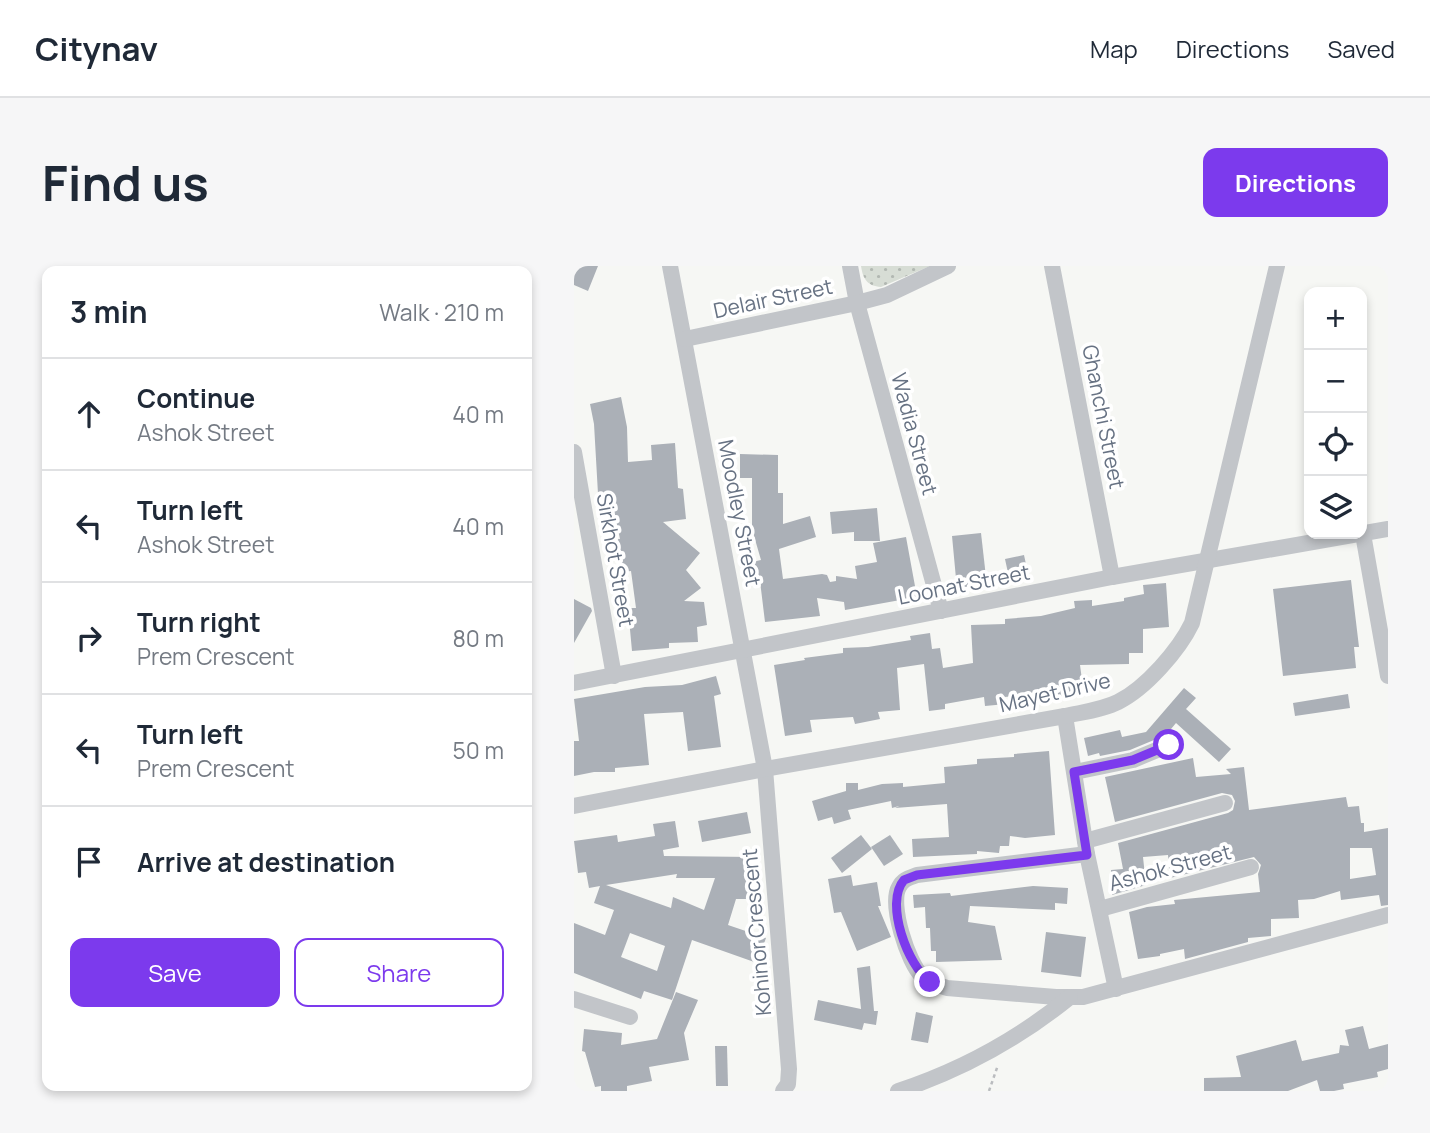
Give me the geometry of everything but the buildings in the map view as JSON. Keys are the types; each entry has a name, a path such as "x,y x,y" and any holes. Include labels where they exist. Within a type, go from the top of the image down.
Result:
{"street":[{"name":"Moodley Street","path":"670,266 765,769"},
{"name":"Wadia Street","path":"850,266 857,303 941,611"},
{"name":"Delair Street","path":"685,339 887,295 948,266"},
{"name":"Ghanchi Street","path":"1052,266 1112,577"},
{"name":"Mayet Drive","path":"574,806 1065,716 1119,702 1138,688 1172,654 1192,622 1209,561 1224,485 1277,266"},
{"name":"Sirkhot Street","path":"574,452 614,676"},
{"name":"Loonat Street","path":"1367,533 1388,529"},
{"name":"Loonat Street","path":"574,683 1112,577 1334,539"},
{"path":"1364,539 1388,676"},
{"name":"Ashok Street","path":"1065,716 1086,848 1116,989"},
{"path":"1074,772 1133,760 1169,745"},
{"name":"Kohinor Crescent","path":"765,769 789,1069 788,1084 783,1091"},
{"path":"1225,803 1086,848 917,875 904,880 896,895 896,906 913,963 930,982 947,988 1083,997 1388,915"},
{"name":"Ashok Street","path":"1100,909 1251,867"},
{"path":"898,1091 936,1079 985,1056 1034,1026 1070,997"},
{"path":"574,999 631,1017"}],"shaded area":[{"path":"861,266 930,266 881,287 866,281"}],"route":[{"path":"930,982 916,969 902,931 896,895 904,880 917,875 1087,855 1074,772 1133,760 1169,745"}]}
